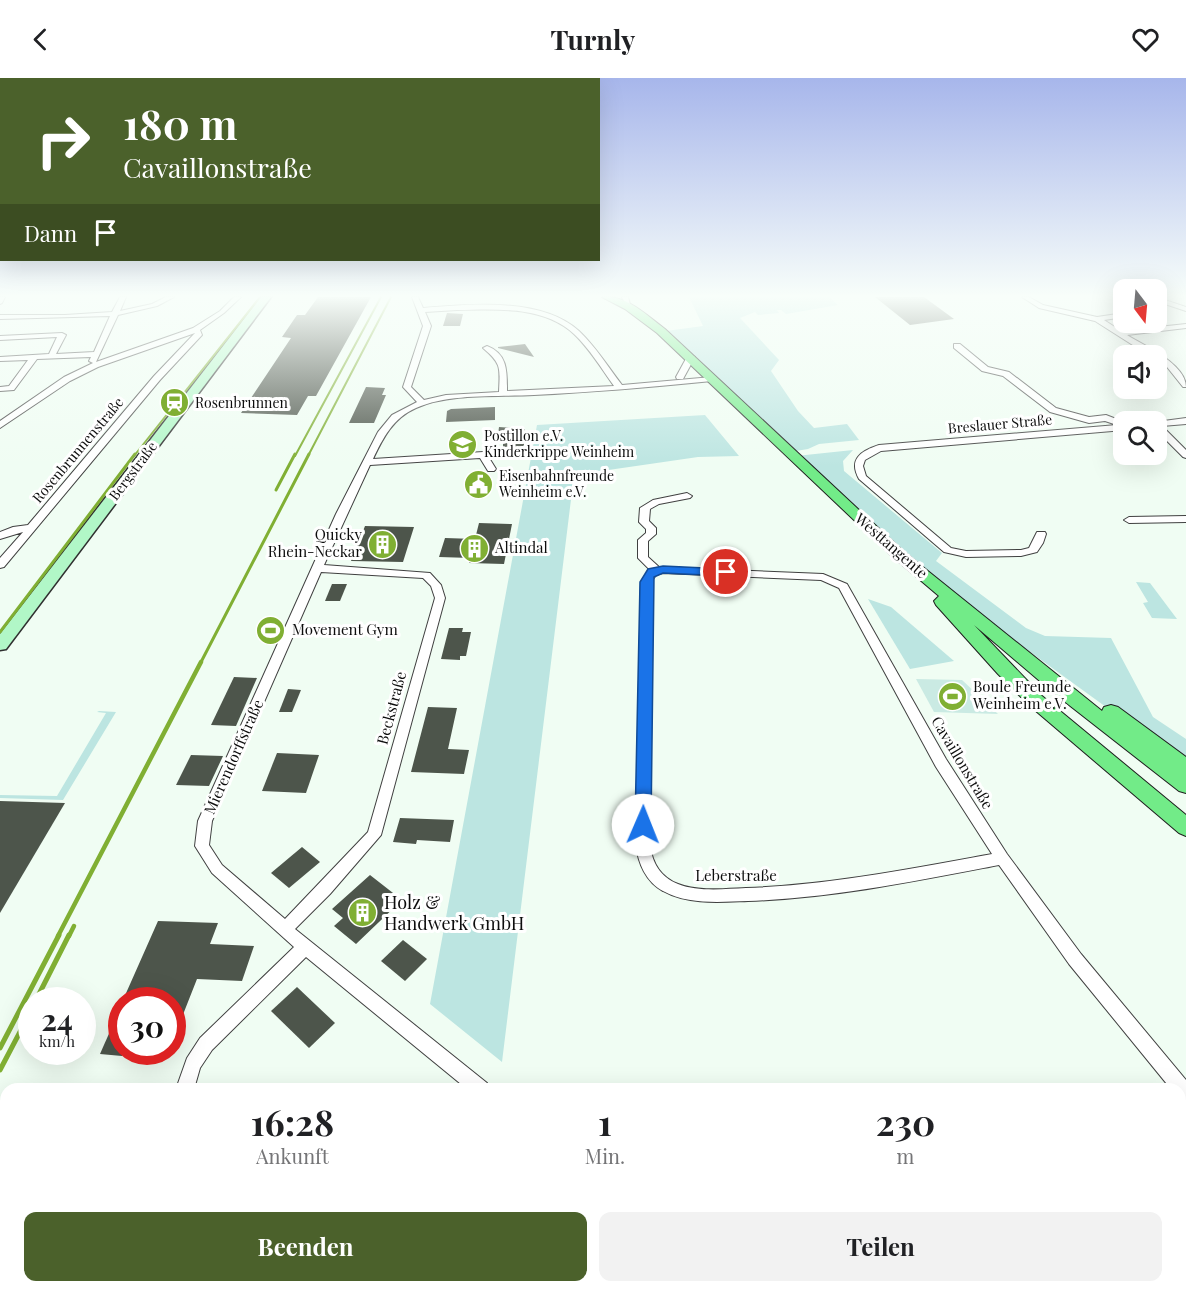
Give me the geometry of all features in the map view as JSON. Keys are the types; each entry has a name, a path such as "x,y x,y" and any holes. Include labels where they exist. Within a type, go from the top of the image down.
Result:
{"main road":[{"name":"Bergstraße","path":"0,645 223,354"},
{"name":"Westtangente","path":"686,354 898,554 1061,689 1186,785"},
{"path":"898,554 1004,670 1036,701 1186,827"},
{"path":"970,613 1062,676 1186,767"}],"street":[{"path":"0,359 96,354 93,361 95,365"},
{"path":"0,425 68,379 95,365 128,354"},
{"name":"Rosenbrunnenstraße","path":"0,565 180,354"},
{"path":"418,354 407,387 422,403"},
{"path":"497,354 504,366 503,393"},
{"path":"593,354 620,387"},
{"path":"966,354 985,369 1006,374 1053,410 1089,420 1106,418 1113,421"},
{"path":"1154,354 1170,364 1186,385"},
{"path":"680,377 690,357"},
{"path":"0,389 11,388 33,359"},
{"name":"Mierendorffstraße","path":"654,385 698,374 711,378"},
{"name":"Mierendorffstraße","path":"474,1083 304,947 286,928 217,869 202,846 205,821 316,568 388,423 403,412 422,403 446,397 654,385 711,378"},
{"path":"1167,423 1186,421"},
{"name":"Breslauer Straße","path":"1041,534 1033,550 1021,553 966,554 948,549 862,477 858,469 858,461 864,454 879,448 1113,427"},
{"path":"1167,435 1184,451"},
{"path":"367,462 483,455 491,469"},
{"path":"657,571 643,558 644,540 651,534 651,528 644,522 645,508 656,501 687,496"},
{"path":"1129,520 1186,519"},
{"path":"0,536 17,529 30,528"},
{"name":"Beckstraße","path":"286,928 326,889 374,835 440,598 436,585 426,575 316,568"},
{"name":"Leberstraße","path":"657,571 648,576 646,582 643,845 647,865 657,879 669,887 701,895 765,894 864,884 1002,858"},
{"name":"Cavaillonstraße","path":"657,571 811,576 823,577 843,586 941,763 1002,858 1082,968 1176,1083"},
{"path":"186,1083 193,1064 206,1044 304,947"}],"shaded area":[{"path":"692,354 773,354 779,360 771,371 798,411 814,428 847,424 859,440 819,444 808,449 790,452"},
{"path":"705,415 739,456 698,457 574,475 502,1062 430,1004 537,425"},
{"path":"853,450 843,461 844,471 942,553 936,561 1026,628 1045,636 1111,638 1153,717 1186,739 1186,765 1015,641 935,578 796,456"},
{"path":"1136,582 1150,583 1177,619 1152,618 1143,603 1148,602"},
{"path":"868,599 891,607 954,661 910,669"},
{"name":"Boule Freunde Weinheim e.V.","path":"916,679 962,680 998,714 934,712"},
{"path":"97,712 116,712 63,800 0,798 0,795 57,796 106,713"}],"building":[{"path":"281,354 340,354 316,396 308,396 297,415 241,413"},
{"path":"366,387 385,388 382,395 386,395 374,423 349,423"},
{"path":"495,407 495,420 446,422 447,411 451,409"},
{"path":"499,427 525,429 524,445 522,447 503,447 503,442 497,442"},
{"name":"Altindal","path":"479,523 512,524 504,564 469,563 471,558 439,557 445,538 475,539"},
{"name":"Quicky Rhein-Neckar","path":"365,526 414,527 403,562 351,561"},
{"path":"332,584 347,584 340,601 325,601"},
{"path":"449,628 463,628 462,632 471,632 466,656 460,656 460,660 441,659"},
{"path":"234,677 257,678 236,726 211,725"},
{"path":"288,689 301,690 292,712 279,712"},
{"path":"428,707 457,708 448,749 469,750 464,774 411,772"},
{"path":"277,753 319,755 306,793 262,791"},
{"path":"191,755 223,756 209,786 176,785"},
{"path":"0,801 65,803 0,913"},
{"path":"400,818 454,820 450,842 417,840 416,844 393,842"},
{"path":"302,847 320,862 289,888 271,873"},
{"name":"Holz & Handwerk GmbH","path":"370,875 402,900 356,944 334,926 343,918 332,909"},
{"path":"158,921 218,923 210,944 254,946 242,981 197,979 186,1007 186,987 129,987"},
{"path":"403,940 427,959 405,981 381,961"},
{"path":"297,987 335,1023 309,1048 271,1011"},
{"path":"108,1036 108,1055 100,1054"}],"railway":[{"path":"134,456 215,354"},
{"path":"295,456 350,354"},
{"path":"308,456 361,354"},
{"path":"0,632 135,454"},
{"path":"276,490 295,454"},
{"path":"200,664 309,454"},
{"path":"58,936 201,662"},
{"path":"69,936 74,926"},
{"path":"0,1048 59,935"},
{"path":"43,987 69,935"},
{"path":"0,1070 18,1036"}],"place":[{"name":"Rosenbrunnen","path":"174,403"},
{"name":"Postillon e.V. Kinderkrippe Weinheim","path":"463,444"},
{"name":"Eisenbahnfreunde Weinheim e.V.","path":"478,484"},
{"name":"Quicky Rhein-Neckar","path":"383,544"},
{"name":"Altindal","path":"474,548"},
{"name":"Movement Gym","path":"271,630"},
{"name":"Boule Freunde Weinheim e.V.","path":"952,696"},
{"name":"Holz & Handwerk GmbH","path":"363,913"}],"route":[{"path":"643,825 646,582 652,572 663,570 726,572"}]}
